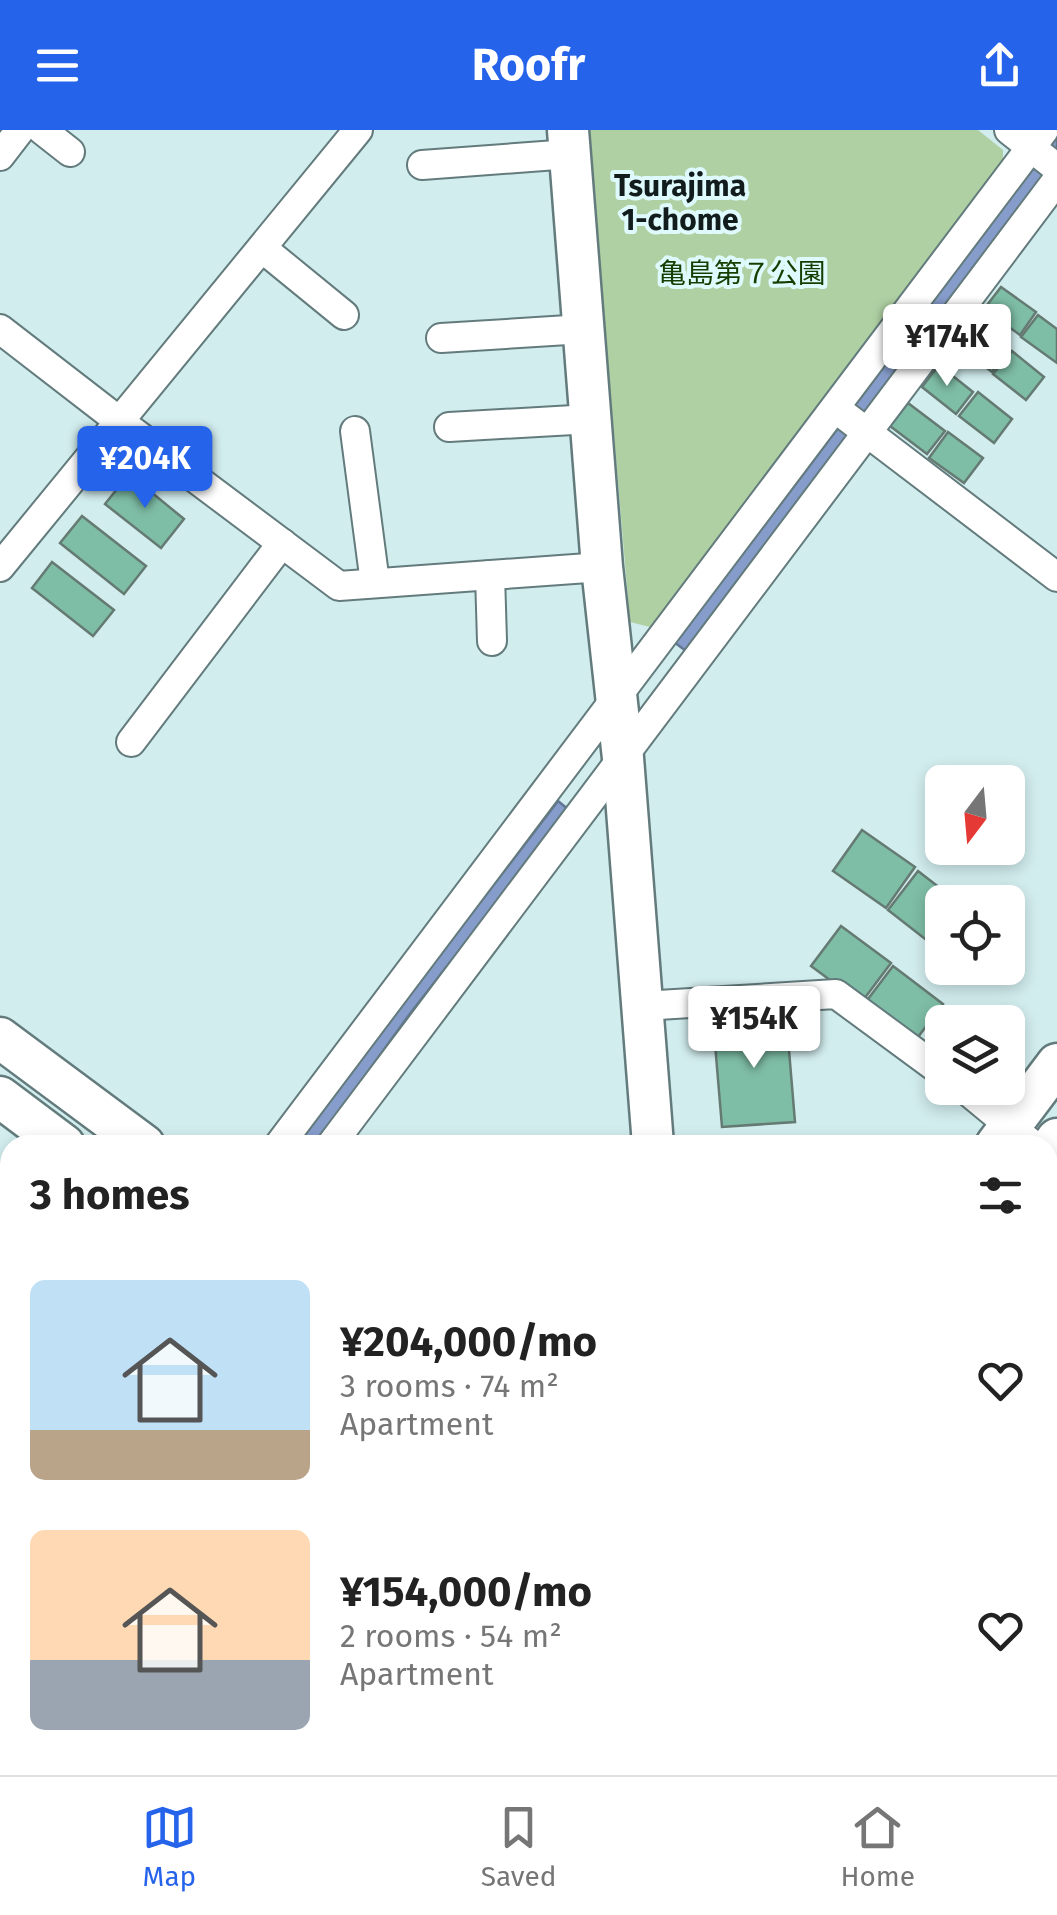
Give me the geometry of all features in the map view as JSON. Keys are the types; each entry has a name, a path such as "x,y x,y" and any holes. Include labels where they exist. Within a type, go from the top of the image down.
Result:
{"street":[{"path":"0,156 20,130"},
{"path":"42,130 70,152"},
{"path":"0,567 358,130"},
{"path":"422,165 569,142 652,1135"},
{"path":"287,1135 616,701 852,421 1042,154"},
{"path":"339,1135 623,758 852,421 1042,154"},
{"path":"262,248 344,315"},
{"path":"0,328 340,586 602,567"},
{"path":"441,338 584,329"},
{"path":"449,427 590,418"},
{"path":"852,421 1057,578"},
{"path":"355,431 376,583"},
{"path":"131,742 282,543"},
{"path":"490,575 492,641"},
{"path":"642,1006 836,994 925,1059"},
{"path":"0,1038 131,1135"},
{"path":"1015,1135 1057,1064"},
{"path":"0,1097 51,1135"},
{"path":"980,1105 1009,1135"}],"green space":[{"name":"亀島第７公園","path":"588,130 978,130 1003,150 1003,162 650,627 630,622"}],"water":[{"path":"1057,134 1057,158 686,651 674,642"},
{"path":"558,801 569,810 409,1015 322,1135 302,1135"}],"building":[{"path":"1001,287 1036,312 1020,335 984,309"},
{"path":"1038,315 1057,329 1057,363 1021,337"},
{"path":"974,323 1009,349 992,372 957,345"},
{"path":"1012,351 1044,377 1026,400 993,374"},
{"path":"939,365 973,392 956,414 922,387"},
{"path":"978,392 1012,419 994,443 959,416"},
{"path":"908,403 945,431 927,454 890,426"},
{"path":"948,432 983,458 964,483 929,458"},
{"path":"129,474 184,519 161,548 105,504"},
{"path":"82,516 146,566 124,594 60,543"},
{"path":"52,562 114,610 93,636 32,588"},
{"path":"862,830 915,867 886,908 833,871"},
{"path":"918,871 936,885 925,885 925,939 888,910"},
{"path":"841,926 891,963 861,1003 811,966"},
{"path":"893,966 943,1004 925,1005 925,1028 915,1041 865,1003"},
{"path":"786,1014 795,1122 722,1127 713,1020"}],"district":[{"name":"Tsurajima 1-chome","path":"680,203"}]}
